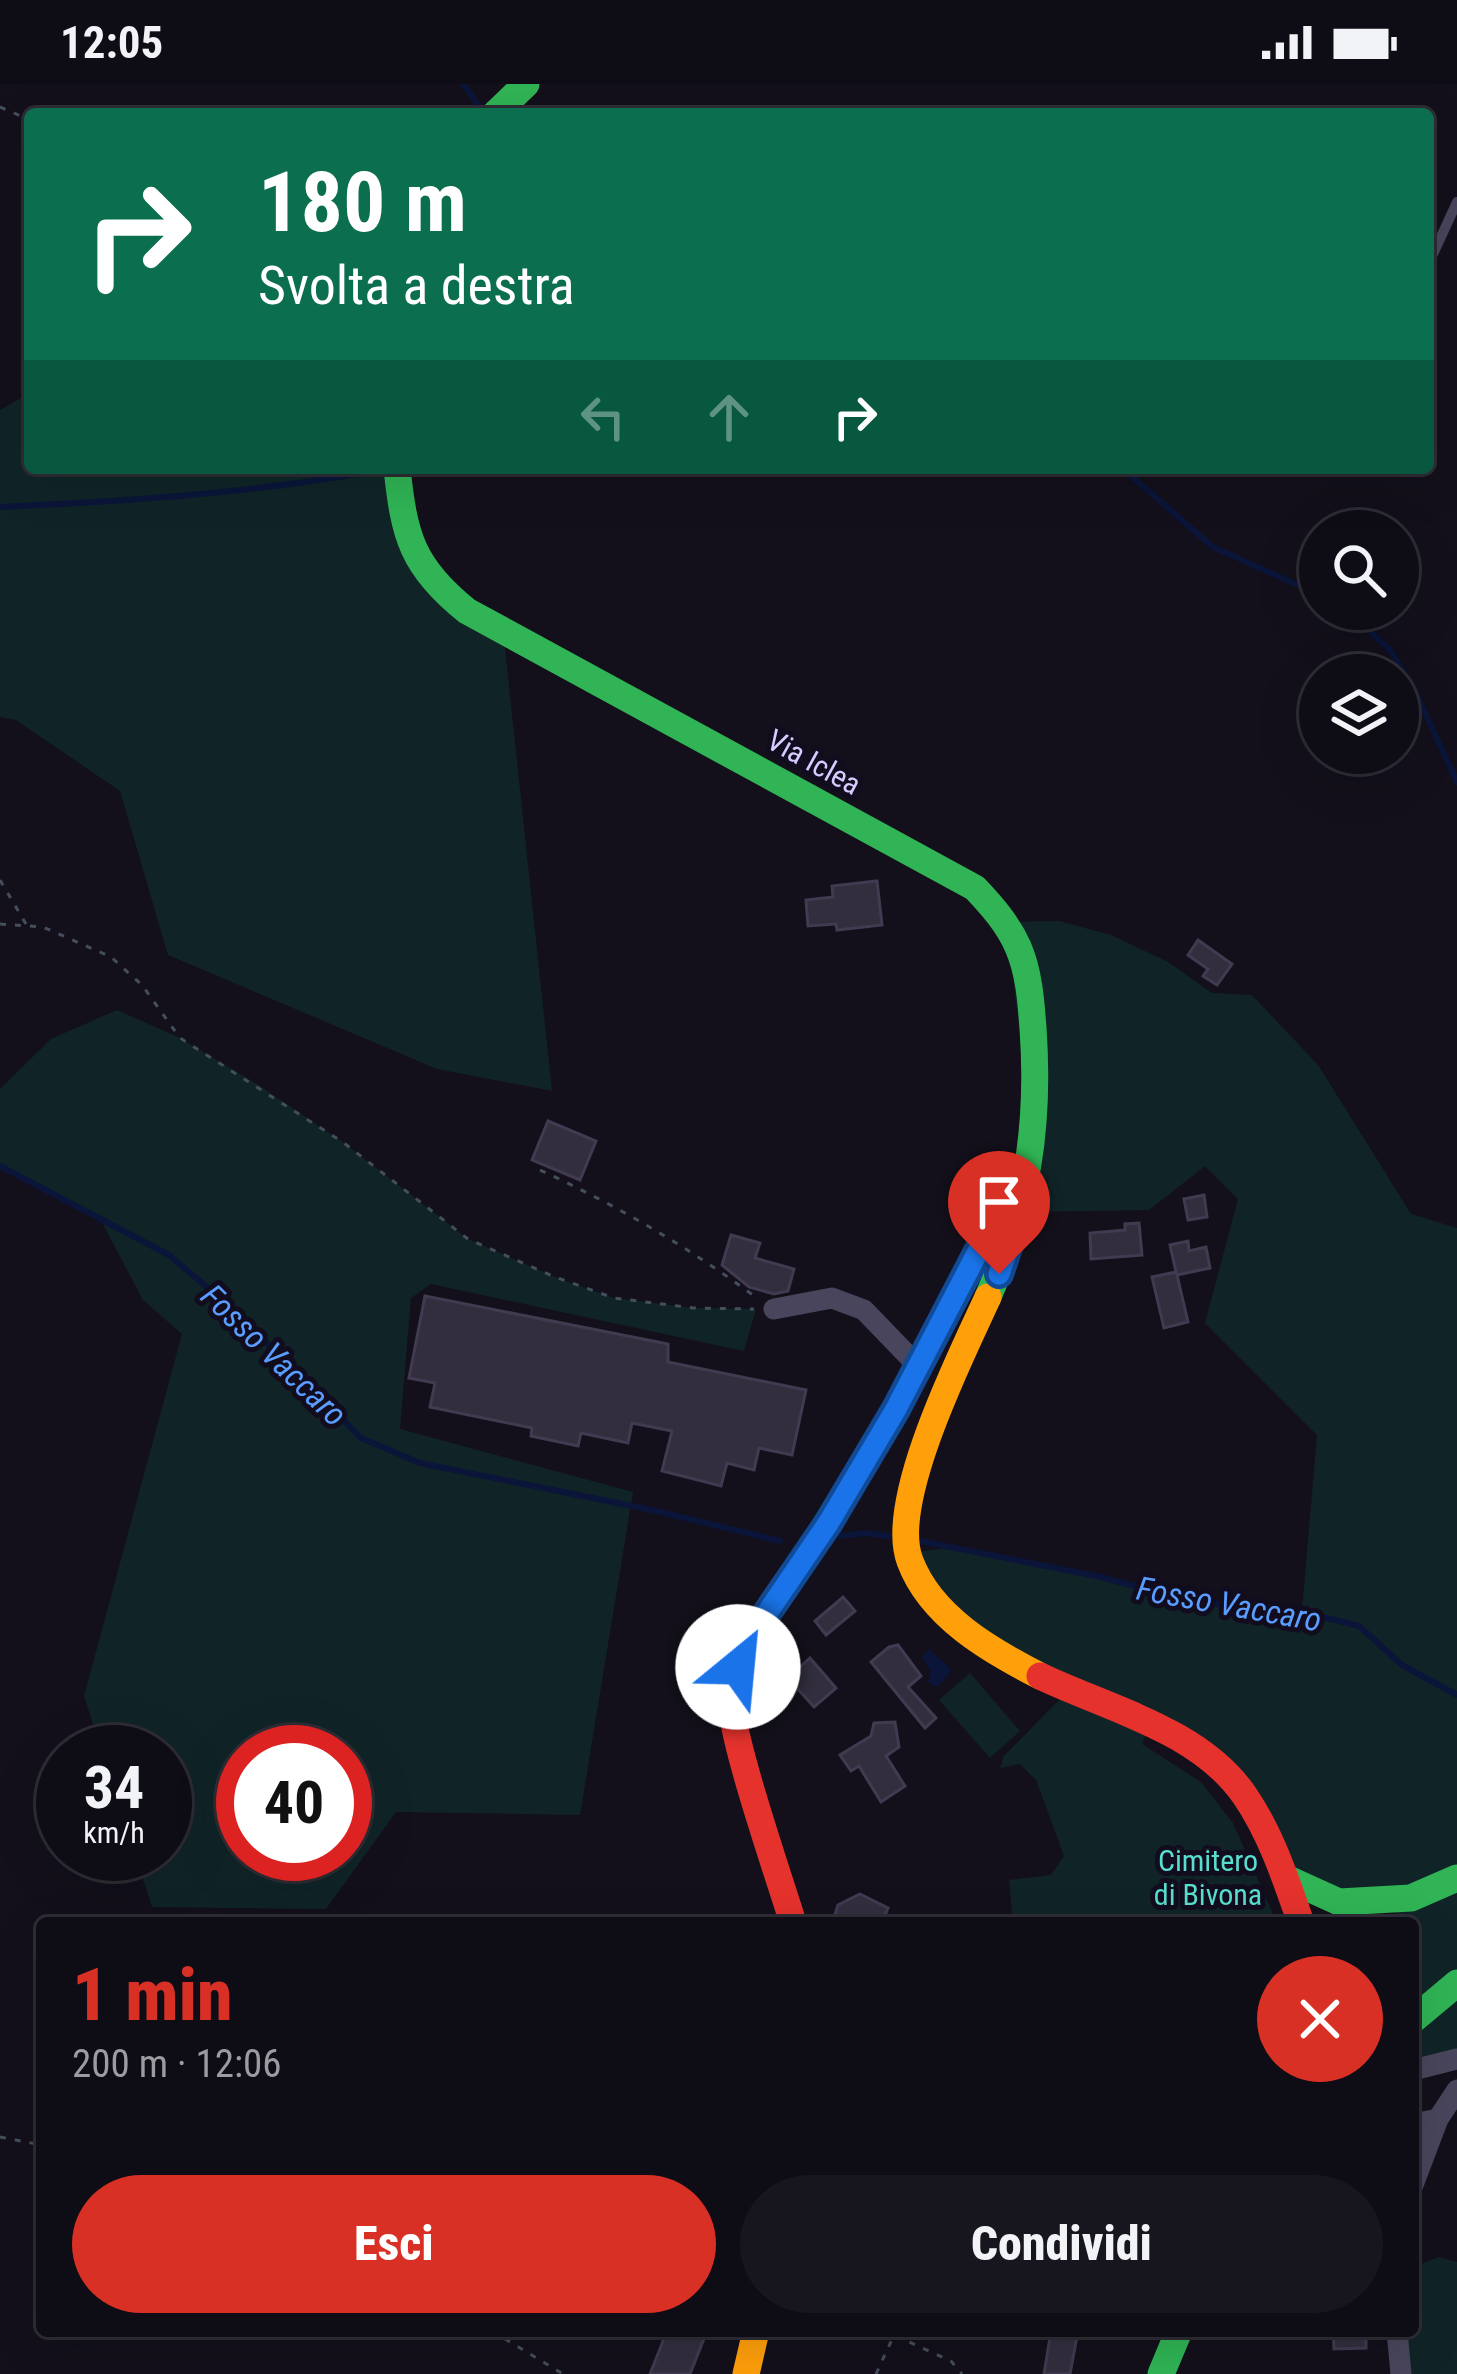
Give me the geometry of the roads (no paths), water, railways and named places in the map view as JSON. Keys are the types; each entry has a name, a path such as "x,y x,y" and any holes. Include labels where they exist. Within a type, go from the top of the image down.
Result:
{"street":[{"path":"501,108 523,86"},
{"name":"Via Iclea","path":"398,474 405,532 416,565 467,611 975,888 1007,922 1028,969 1036,1083 1032,1145 1020,1212 999,1274 936,1420 908,1499 908,1539 937,1608 978,1643 1197,1749 1240,1788 1286,1878"},
{"path":"791,1917 739,1744 729,1694 748,1641 829,1522 983,1242 1020,1212"},
{"path":"773,1309 832,1298 864,1310 918,1366"},
{"path":"1286,1878 1331,1913 1411,1898 1457,1878"},
{"path":"1286,1878 1299,1917"},
{"path":"1392,1917 1411,1898"},
{"path":"1419,2015 1457,1982"},
{"path":"1419,2068 1457,2059"},
{"path":"1419,2169 1438,2120 1457,2090"},
{"path":"1419,2123 1438,2120"},
{"path":"746,2374 755,2337"},
{"path":"1161,2374 1176,2337"},
{"path":"1398,2337 1401,2374"}],"lane":[{"path":"1434,252 1457,202"}],"water":[{"path":"929,1649 952,1670 938,1687 928,1682 931,1672 922,1657"}],"waterway":[{"path":"463,84 481,108"},
{"path":"0,507 145,499 355,474"},
{"path":"1129,474 1213,547 1299,586"},
{"path":"1369,630 1390,650 1415,691 1457,782"},
{"name":"Fosso Vaccaro","path":"0,1166 169,1255 236,1312 361,1438 420,1463 780,1541"},
{"name":"Fosso Vaccaro","path":"839,1536 895,1537"},
{"name":"Fosso Vaccaro","path":"920,1541 1101,1577 1193,1602 1303,1612 1359,1626 1402,1665 1457,1695"}],"park label":[{"name":"Cimitero di Bivona","path":"1208,1877"}]}
